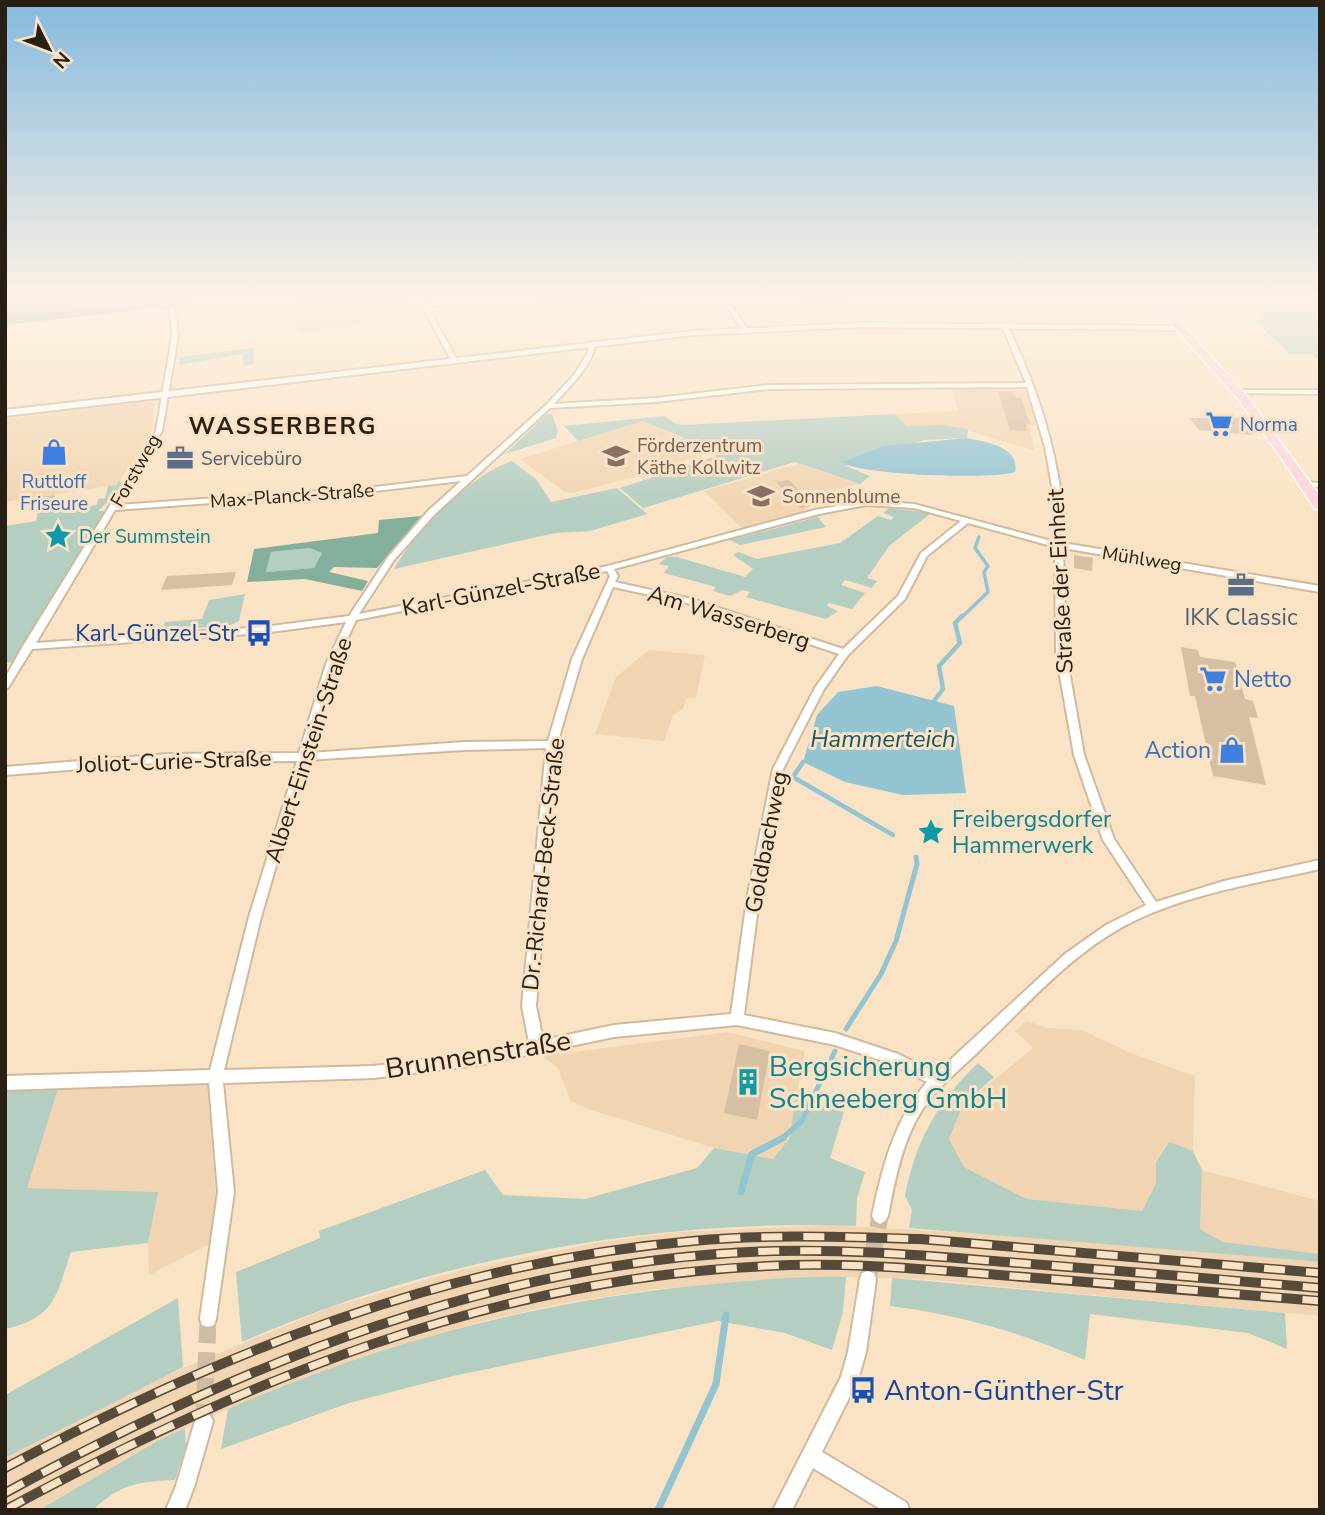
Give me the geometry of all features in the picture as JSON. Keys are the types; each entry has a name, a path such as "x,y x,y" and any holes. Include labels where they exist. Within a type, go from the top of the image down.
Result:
{"main road":[{"path":"1217,369 1313,484 1320,506"}],"street":[{"name":"Forstweg","path":"5,686 155,438 171,369"},
{"path":"5,413 381,369"},
{"name":"Albert-Einstein-Straße","path":"208,1319 226,1192 215,1077 255,917 331,664 352,618 391,559 431,513 548,406 581,369"},
{"name":"Straße der Einheit","path":"1023,369 1049,447 1058,497 1061,653 1079,755 1108,840 1154,908"},
{"path":"548,406 656,400 769,387 1030,385"},
{"path":"1238,392 1320,391"},
{"name":"Max-Planck-Straße","path":"113,508 363,490 470,478"},
{"name":"Karl-Günzel-Straße","path":"28,646 263,630 352,618 609,568 853,505 914,506 966,521"},
{"name":"Mühlweg","path":"966,521 1058,545 1320,589"},
{"name":"Goldbachweg","path":"737,1019 753,899 778,769 820,688 845,653 902,597 924,555 966,521"},
{"path":"609,568 614,576 611,584"},
{"name":"Am Wasserberg","path":"611,584 688,601 845,653"},
{"name":"Dr.-Richard-Beck-Straße","path":"537,1046 529,1006 552,744 577,659 611,584"},
{"name":"Joliot-Curie-Straße","path":"5,771 169,758 303,757 464,746 552,744"},
{"path":"880,1216 888,1175 904,1130 918,1105 938,1081 1080,951 1109,928 1154,908 1320,864"},
{"name":"Brunnenstraße","path":"5,1083 322,1075 401,1069 479,1059 660,1024 737,1019 835,1039 893,1058 938,1081"},
{"path":"782,1510 849,1380 857,1352 868,1279"},
{"path":"175,1510 185,1488 204,1421"},
{"path":"811,1455 900,1510"}],"shaded area":[{"path":"952,387 1010,387 1026,392 1037,425 1029,425 1035,451 950,425 905,426 895,414 958,411"},
{"path":"147,401 155,403 151,434 117,485 5,502 5,419"},
{"name":"Förderzentrum Käthe Kollwitz","path":"643,421 709,452 657,471 573,493 565,492 520,459"},
{"name":"Sonnenblume","path":"798,464 860,484 806,497 813,505 801,512 742,528 704,491"},
{"path":"649,650 705,655 696,698 686,699 683,709 673,715 664,741 595,734 616,677"},
{"path":"1026,1021 1049,1028 1082,1030 1133,1054 1195,1076 1193,1151 1168,1142 1156,1162 1156,1183 1142,1211 1027,1199 964,1167 949,1140 963,1105 1033,1048 1015,1031"},
{"path":"728,1032 805,1051 789,1139 773,1159 714,1148 591,1110 571,1101 557,1067 542,1056"},
{"path":"207,1085 219,1239 149,1275 148,1243 157,1192 26,1189 58,1089"},
{"path":"1202,1170 1320,1201 1320,1254 1223,1242 1200,1229"},
{"path":"831,1225 989,1234 1320,1262 1320,1316 920,1279 834,1277 655,1289 565,1303 483,1321 335,1367 265,1393 161,1439 39,1510 5,1510 5,1458 152,1381 328,1308 457,1271 600,1242 678,1232"}],"green space":[{"path":"547,414 552,414 558,431 556,438 505,454"},
{"path":"895,414 906,426 944,425 968,429 967,438 924,440 846,466 870,476 860,484 795,462 643,508 620,488 717,456 681,441 685,438 643,421 578,441 564,426 664,416 676,424 684,425"},
{"path":"512,461 537,480 551,502 617,488 647,514 590,531 555,533 394,569 416,538 462,491 479,478"},
{"path":"118,481 124,483 123,487 98,511 106,511 14,662 5,663 5,526 36,521 41,497 55,495 53,508 65,506 65,510 97,505 98,499 105,498 108,486 117,485"},
{"path":"889,508 931,513 889,546 867,578 877,581 872,588 845,580 841,585 865,593 852,609 829,603 827,606 838,611 826,619 746,597 750,592 742,590 730,596 713,591 716,587 664,573 669,566 659,564 667,557 677,557 745,577 753,569 733,555 738,552 757,559 840,543 878,516 891,520 894,517 883,513"},
{"path":"421,516 377,568 334,567 329,572 368,581 362,591 305,579 247,582 254,549 378,533 379,520","holes":["310,548 322,553 314,568 266,572 271,552"]},
{"path":"818,517 826,527 740,545 730,540"},
{"path":"311,548 322,553 314,568 266,572 271,552"},
{"path":"245,594 239,621 231,625 162,631 165,622 202,619 209,600"},
{"path":"978,1063 994,1077 963,1105 949,1139 964,1167 1027,1199 1142,1211 1156,1183 1156,1162 1169,1142 1193,1151 1202,1170 1200,1229 1223,1242 1320,1254 1320,1262 909,1228 912,1210 905,1196 922,1140 951,1092"},
{"path":"58,1089 27,1188 158,1192 148,1243 71,1252 52,1302 35,1318 5,1329 5,1091"},
{"path":"796,1099 844,1112 830,1158 865,1172 857,1198 856,1226 779,1225 701,1229 543,1250 464,1267 388,1288 313,1313 242,1342 236,1272 320,1238 319,1231 485,1170 503,1195 585,1199 697,1168 714,1148 773,1159 789,1139"},
{"path":"846,1277 843,1312 832,1350 785,1333 718,1321 453,1376 349,1403 221,1449 228,1409 346,1363 466,1327 527,1312 651,1291 763,1280"},
{"path":"892,1278 1285,1313 1287,1349 1248,1333 1090,1314 1085,1360 989,1326 890,1306"},
{"path":"178,1298 183,1367 5,1458 5,1395"},
{"path":"185,1428 186,1447 175,1480 150,1482 122,1489 93,1510 39,1510 161,1439"}],"water":[{"path":"967,438 1007,451 1015,463 1015,472 980,476 925,475 872,470 842,462 884,446"},
{"name":"Hammerteich","path":"877,686 954,706 966,793 903,795 845,782 803,762 817,715 838,692"}],"building":[{"path":"998,391 1012,392 1016,398 1021,398 1030,424 1026,423 1027,431 1010,430"},
{"name":"Norma","path":"1189,418 1239,418 1253,435 1199,430"},
{"path":"789,480 813,505 800,508 776,482"},
{"path":"1074,555 1093,558 1092,571 1074,568"},
{"path":"236,572 232,585 161,590 167,576"},
{"path":"1181,647 1198,650 1200,657 1235,662 1245,699 1253,701 1258,718 1249,717 1266,785 1213,776 1195,696 1190,696"},
{"name":"Bergsicherung Schneeberg GmbH","path":"739,1044 770,1051 757,1120 724,1113"}],"waterway":[{"path":"961,618 988,592 984,572 988,566 975,548 979,537"},
{"path":"934,701 943,689 939,666 960,643 955,623 962,616"},
{"path":"803,762 793,777 893,835"},
{"path":"846,1029 881,974 896,941 917,864 916,857"},
{"path":"781,1139 802,1121 835,1051"},
{"path":"741,1192 752,1154 781,1139"},
{"path":"658,1510 716,1384 726,1315"}],"tunnel":[{"path":"868,1279 880,1216"},
{"path":"204,1421 208,1319"}],"railway":[{"path":"5,1468 169,1387 338,1319 424,1292 512,1269 602,1252 749,1237 920,1239 1320,1273"},
{"path":"5,1493 187,1401 281,1361 376,1326 473,1297 572,1274 672,1258 774,1251 832,1251 948,1257 1320,1288"},
{"path":"5,1510 186,1419 278,1379 372,1344 468,1314 566,1291 665,1275 767,1266 854,1266 941,1270 1320,1301"}],"place":[{"name":"Norma","path":"1219,424"},
{"name":"Ruttloff Friseure","path":"54,452"},
{"name":"Förderzentrum Käthe Kollwitz","path":"616,456"},
{"name":"Servicebüro","path":"180,458"},
{"name":"Sonnenblume","path":"761,496"},
{"name":"Der Summstein","path":"58,536"},
{"name":"IKK Classic","path":"1241,585"},
{"name":"Karl-Günzel-Str","path":"259,633"},
{"name":"Netto","path":"1213,679"},
{"name":"Action","path":"1232,750"},
{"name":"Freibergsdorfer Hammerwerk","path":"931,832"},
{"name":"Bergsicherung Schneeberg GmbH","path":"748,1082"},
{"name":"Anton-Günther-Str","path":"863,1390"}],"district":[{"name":"WASSERBERG","path":"283,426"}]}
